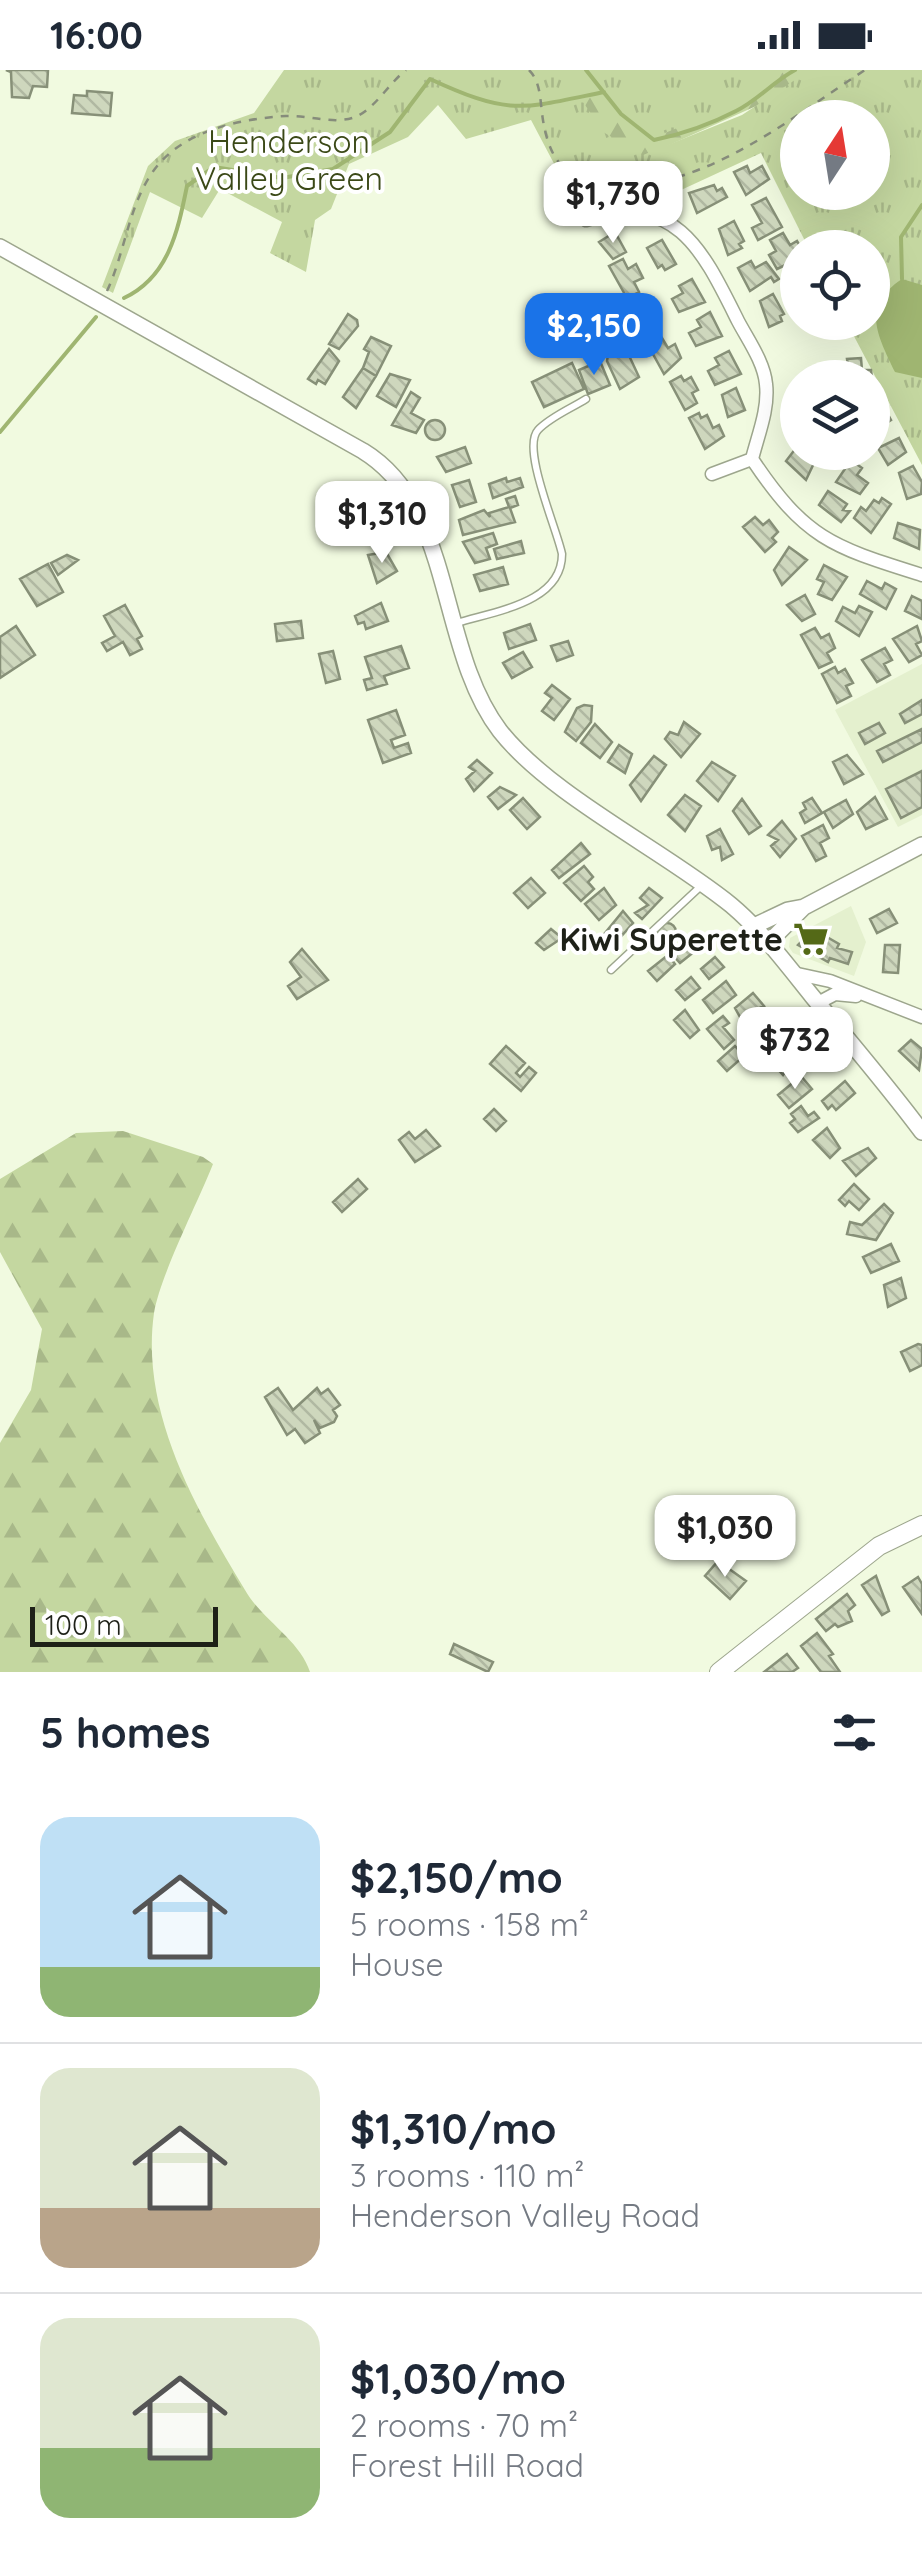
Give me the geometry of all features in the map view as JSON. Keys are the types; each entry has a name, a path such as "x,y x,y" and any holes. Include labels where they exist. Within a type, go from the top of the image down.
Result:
{"main road":[{"path":"719,1672 879,1546 922,1525"}],"street":[{"path":"586,220 626,212 656,216 692,239 706,258 766,384 752,460 789,509 817,536 840,549 922,574"},
{"path":"0,248 382,463 398,478 417,508 471,682 504,736 541,770 702,885 752,928 922,1132"},
{"path":"712,474 752,460"},
{"path":"752,928 788,910 804,907 922,845"},
{"path":"768,944 804,907"},
{"path":"793,973 830,981 922,1017"},
{"path":"818,1003 835,994 883,1002"}],"lane":[{"path":"453,624 541,595 553,585 562,567 562,554 534,462 533,441 538,430 586,399"},
{"path":"611,970 702,885"}],"path":[{"path":"106,294 138,196 157,164 177,144 244,122 287,116 347,120 361,115 406,70"},
{"path":"530,71 544,133 558,161 572,176 602,189 680,176 830,96 866,70"},
{"path":"643,206 646,184"}],"shaded area":[{"path":"902,279 922,285 922,378 895,372 881,340 890,340 890,288"},
{"path":"922,664 922,815 898,827 835,710"},
{"path":"851,906 866,942 854,976 793,953 790,938"}],"green space":[{"name":"Henderson Valley Green","path":"284,70 562,70 603,132 643,155 742,115 810,70 922,70 922,465 890,404 890,360 867,360 856,340 890,340 890,230 800,230 790,210 890,210 890,100 780,100 780,191 761,153 653,203 618,199 578,209 531,120 466,139 438,105 408,137 349,164 331,209 315,220 306,272 270,253 282,222 220,189 202,218 150,192 113,293 102,287 148,166 175,141 254,113"},
{"path":"554,70 836,70 645,156 602,152"},
{"path":"590,70 784,70 692,122 660,135 629,115"},
{"path":"123,1131 203,1157 213,1164 171,1260 154,1313 155,1387 176,1458 208,1526 252,1601 298,1650 310,1672 0,1672 0,1443 31,1390 42,1329 0,1252 0,1179 76,1133"}],"building":[{"path":"6,70 48,70 47,87 33,86 29,98 12,97 11,72"},
{"path":"87,91 112,93 110,116 72,113 74,95 87,96"},
{"path":"747,166 750,173 762,166 769,179 746,195 734,172"},
{"path":"714,185 717,191 722,188 727,197 697,213 689,193"},
{"path":"766,198 782,227 758,240 752,228 762,223 752,205"},
{"path":"734,221 744,241 739,244 742,248 728,255 719,229"},
{"path":"615,232 626,252 613,259 599,242"},
{"path":"780,235 777,269 769,255 776,251 770,240"},
{"path":"662,240 676,264 665,270 662,265 658,268 647,248"},
{"path":"623,259 628,269 636,264 643,278 634,282 639,292 627,298 609,266"},
{"path":"751,261 755,268 766,262 779,279 774,282 771,277 750,291 738,268"},
{"path":"692,279 705,302 679,312 672,299 683,293 679,286"},
{"path":"773,294 780,307 780,322 769,327 760,301"},
{"path":"640,299 643,304 651,299 659,312 650,317 656,327 645,333 629,305"},
{"path":"710,312 722,336 696,346 689,333 701,327 697,320"},
{"path":"348,314 357,320 358,326 339,349 329,344"},
{"path":"371,337 391,346 376,376 363,368 369,352 364,349"},
{"path":"662,338 668,348 675,344 681,358 664,374 648,345"},
{"path":"625,347 639,377 620,389 607,361 608,355"},
{"path":"329,349 339,361 325,384 318,380 316,384 308,379"},
{"path":"729,351 741,374 715,385 708,371 719,365 715,358"},
{"path":"600,361 610,385 588,394 579,370"},
{"path":"572,363 584,389 544,407 532,382"},
{"path":"363,368 376,376 356,408 343,397"},
{"path":"390,374 410,380 396,407 377,396"},
{"path":"681,376 684,381 691,377 698,390 692,393 697,403 685,410 670,382"},
{"path":"736,388 745,410 728,417 722,395"},
{"path":"411,392 420,398 411,413 424,420 416,433 392,425"},
{"path":"699,413 701,418 707,415 713,428 719,425 724,436 705,449 689,418"},
{"path":"431,420 439,420 445,430 439,440 431,440 425,434 425,426"},
{"path":"899,438 906,452 890,464 890,442"},
{"path":"465,447 471,463 446,472 437,457"},
{"path":"913,466 922,482 921,494 907,499 899,473"},
{"path":"795,470 811,470 806,480"},
{"path":"844,470 861,470 857,475 868,483 860,494 836,482"},
{"path":"506,478 507,482 520,478 523,487 493,498 489,484"},
{"path":"469,480 476,502 460,507 452,485"},
{"path":"828,491 847,504 843,510 850,511 841,522 819,505"},
{"path":"515,496 518,505 510,508 515,522 463,535 459,520 484,510 490,517 489,513 509,507 506,499"},
{"path":"882,498 891,504 871,533 854,518 861,507 866,511 874,500 879,503"},
{"path":"356,502 367,522 355,532 337,516"},
{"path":"755,517 763,525 769,520 778,532 772,538 776,542 765,552 743,527"},
{"path":"898,523 920,530 919,549 894,538"},
{"path":"493,533 497,544 486,548 490,559 475,563 463,542"},
{"path":"521,541 524,553 497,559 494,549"},
{"path":"789,547 807,560 782,585 774,570"},
{"path":"386,552 397,571 377,583 368,555"},
{"path":"67,555 78,560 58,575 51,563"},
{"path":"48,564 63,592 37,606 20,579"},
{"path":"824,565 847,577 832,600 818,594 824,582 817,579"},
{"path":"503,567 508,584 480,591 474,575"},
{"path":"867,581 882,589 885,583 896,589 886,609 860,594"},
{"path":"805,595 815,614 802,621 787,605"},
{"path":"912,596 922,601 922,619 905,611"},
{"path":"381,603 388,621 366,629 364,622 358,624 355,616"},
{"path":"125,605 142,636 137,639 142,649 130,655 123,642 107,651 102,643 115,636 104,616"},
{"path":"859,606 872,612 859,636 836,621 843,607 855,613"},
{"path":"301,621 303,638 277,641 275,624"},
{"path":"530,624 536,640 509,649 504,633"},
{"path":"16,626 35,655 0,678 0,637"},
{"path":"917,626 922,641 916,644 922,655 909,662 893,639"},
{"path":"815,628 821,638 829,634 835,648 827,653 832,662 819,668 801,635"},
{"path":"568,641 573,655 557,661 551,646"},
{"path":"401,646 409,668 384,676 387,684 367,690 364,680 372,678 365,657"},
{"path":"885,648 892,660 884,664 890,675 877,682 862,660"},
{"path":"333,651 340,679 326,683 319,654"},
{"path":"523,652 532,667 512,678 503,663"},
{"path":"835,667 838,673 845,669 853,683 846,686 851,696 837,703 822,674"},
{"path":"552,685 570,699 554,720 542,711 552,698 545,693"},
{"path":"922,700 922,714 905,723 900,714"},
{"path":"592,706 591,722 576,741 565,732 577,708"},
{"path":"396,710 405,735 391,740 394,748 408,743 411,753 383,763 368,720"},
{"path":"684,722 700,734 681,757 665,739 670,732 678,735"},
{"path":"879,723 885,733 865,744 859,733"},
{"path":"595,724 612,742 600,758 581,743"},
{"path":"922,729 922,742 883,762 877,751"},
{"path":"619,745 632,754 625,773 608,762"},
{"path":"847,755 863,774 844,784 833,762"},
{"path":"654,756 666,765 641,801 630,785"},
{"path":"477,760 492,773 474,791 466,779 475,771 469,767"},
{"path":"712,762 735,776 718,801 697,781"},
{"path":"922,771 922,807 901,818 886,789"},
{"path":"500,787 516,795 498,809 488,797"},
{"path":"685,795 701,806 685,831 668,815"},
{"path":"875,797 887,819 866,829 857,812"},
{"path":"523,798 540,817 527,829 510,810"},
{"path":"812,798 822,813 805,823 800,813 806,809 803,803"},
{"path":"742,799 761,826 749,834 733,811"},
{"path":"846,800 853,814 833,828 824,812"},
{"path":"782,821 796,839 780,857 771,846 778,840 768,835"},
{"path":"823,825 829,838 820,843 826,856 816,861 802,836"},
{"path":"720,829 733,854 722,860 720,847 712,850 707,836"},
{"path":"581,843 590,854 559,878 552,870"},
{"path":"584,866 593,877 588,882 594,889 581,901 564,883"},
{"path":"531,878 545,893 528,908 514,893"},
{"path":"604,888 616,905 599,920 585,904"},
{"path":"649,888 662,898 642,919 635,913 648,905 640,898"},
{"path":"889,909 897,923 877,933 870,919"},
{"path":"623,911 633,923 611,948 601,938"},
{"path":"667,923 676,932 667,941 658,932"},
{"path":"551,929 562,938 544,950 536,943"},
{"path":"813,929 839,944 837,948 852,952 848,964 830,958 828,962 798,945"},
{"path":"691,936 700,947 680,963 671,953"},
{"path":"885,945 900,945 898,973 883,972"},
{"path":"302,949 328,980 297,999 288,986 301,977 290,962"},
{"path":"668,955 675,964 657,981 648,971"},
{"path":"715,957 724,967 709,979 701,969"},
{"path":"691,977 700,988 685,1000 676,990"},
{"path":"726,981 736,995 713,1013 703,1000"},
{"path":"753,993 764,1006 740,1017 735,1008"},
{"path":"685,1010 699,1030 690,1038 674,1020"},
{"path":"723,1016 729,1023 723,1027 734,1040 724,1049 707,1029"},
{"path":"753,1030 765,1045 753,1055 739,1043"},
{"path":"911,1040 922,1049 919,1070 899,1051"},
{"path":"506,1046 525,1063 516,1073 520,1077 529,1067 536,1073 521,1091 490,1064"},
{"path":"735,1046 744,1056 727,1071 718,1061"},
{"path":"778,1050 793,1060 783,1075 775,1066 770,1070 763,1062"},
{"path":"801,1076 812,1089 789,1108 778,1095"},
{"path":"845,1081 855,1093 836,1110 832,1105 828,1109 822,1101"},
{"path":"801,1106 808,1116 814,1112 819,1118 798,1132 790,1123 795,1119 791,1114"},
{"path":"494,1109 506,1121 496,1131 484,1119"},
{"path":"827,1128 840,1148 830,1158 813,1140"},
{"path":"426,1130 440,1146 415,1162 399,1140 409,1132 415,1139"},
{"path":"868,1148 876,1158 856,1176 843,1161"},
{"path":"358,1179 367,1189 342,1212 333,1202"},
{"path":"854,1184 869,1199 859,1210 849,1201 845,1206 839,1200"},
{"path":"884,1204 893,1213 876,1240 847,1234 850,1222 862,1225"},
{"path":"891,1244 899,1261 871,1273 863,1257"},
{"path":"901,1278 906,1298 888,1307 884,1285"},
{"path":"922,1345 922,1365 910,1371 901,1352"},
{"path":"278,1388 293,1410 317,1388 321,1394 328,1389 340,1405 333,1410 337,1416 334,1422 320,1428 314,1420 320,1433 305,1443 295,1429 287,1435 265,1397"},
{"path":"718,1561 746,1581 730,1599 705,1576"},
{"path":"876,1576 889,1611 882,1615 862,1585"},
{"path":"918,1577 922,1584 922,1614 903,1587"},
{"path":"847,1594 855,1605 848,1611 852,1621 838,1627 835,1624 826,1631 816,1619"},
{"path":"817,1633 833,1654 829,1656 840,1672 821,1672 801,1646"},
{"path":"454,1644 493,1662 488,1672 450,1654"},
{"path":"787,1654 798,1668 792,1672 764,1672"}],"waterway":[{"path":"586,70 621,114 654,140 726,116 795,70"},
{"path":"124,298 152,278 161,265 175,235 187,186 214,167 282,178 333,169 390,132 430,79 479,99 516,106 604,92"},
{"path":"902,279 901,237 922,205"},
{"path":"0,432 96,317"}],"place":[{"name":"Kiwi Superette","path":"811,939"}]}
